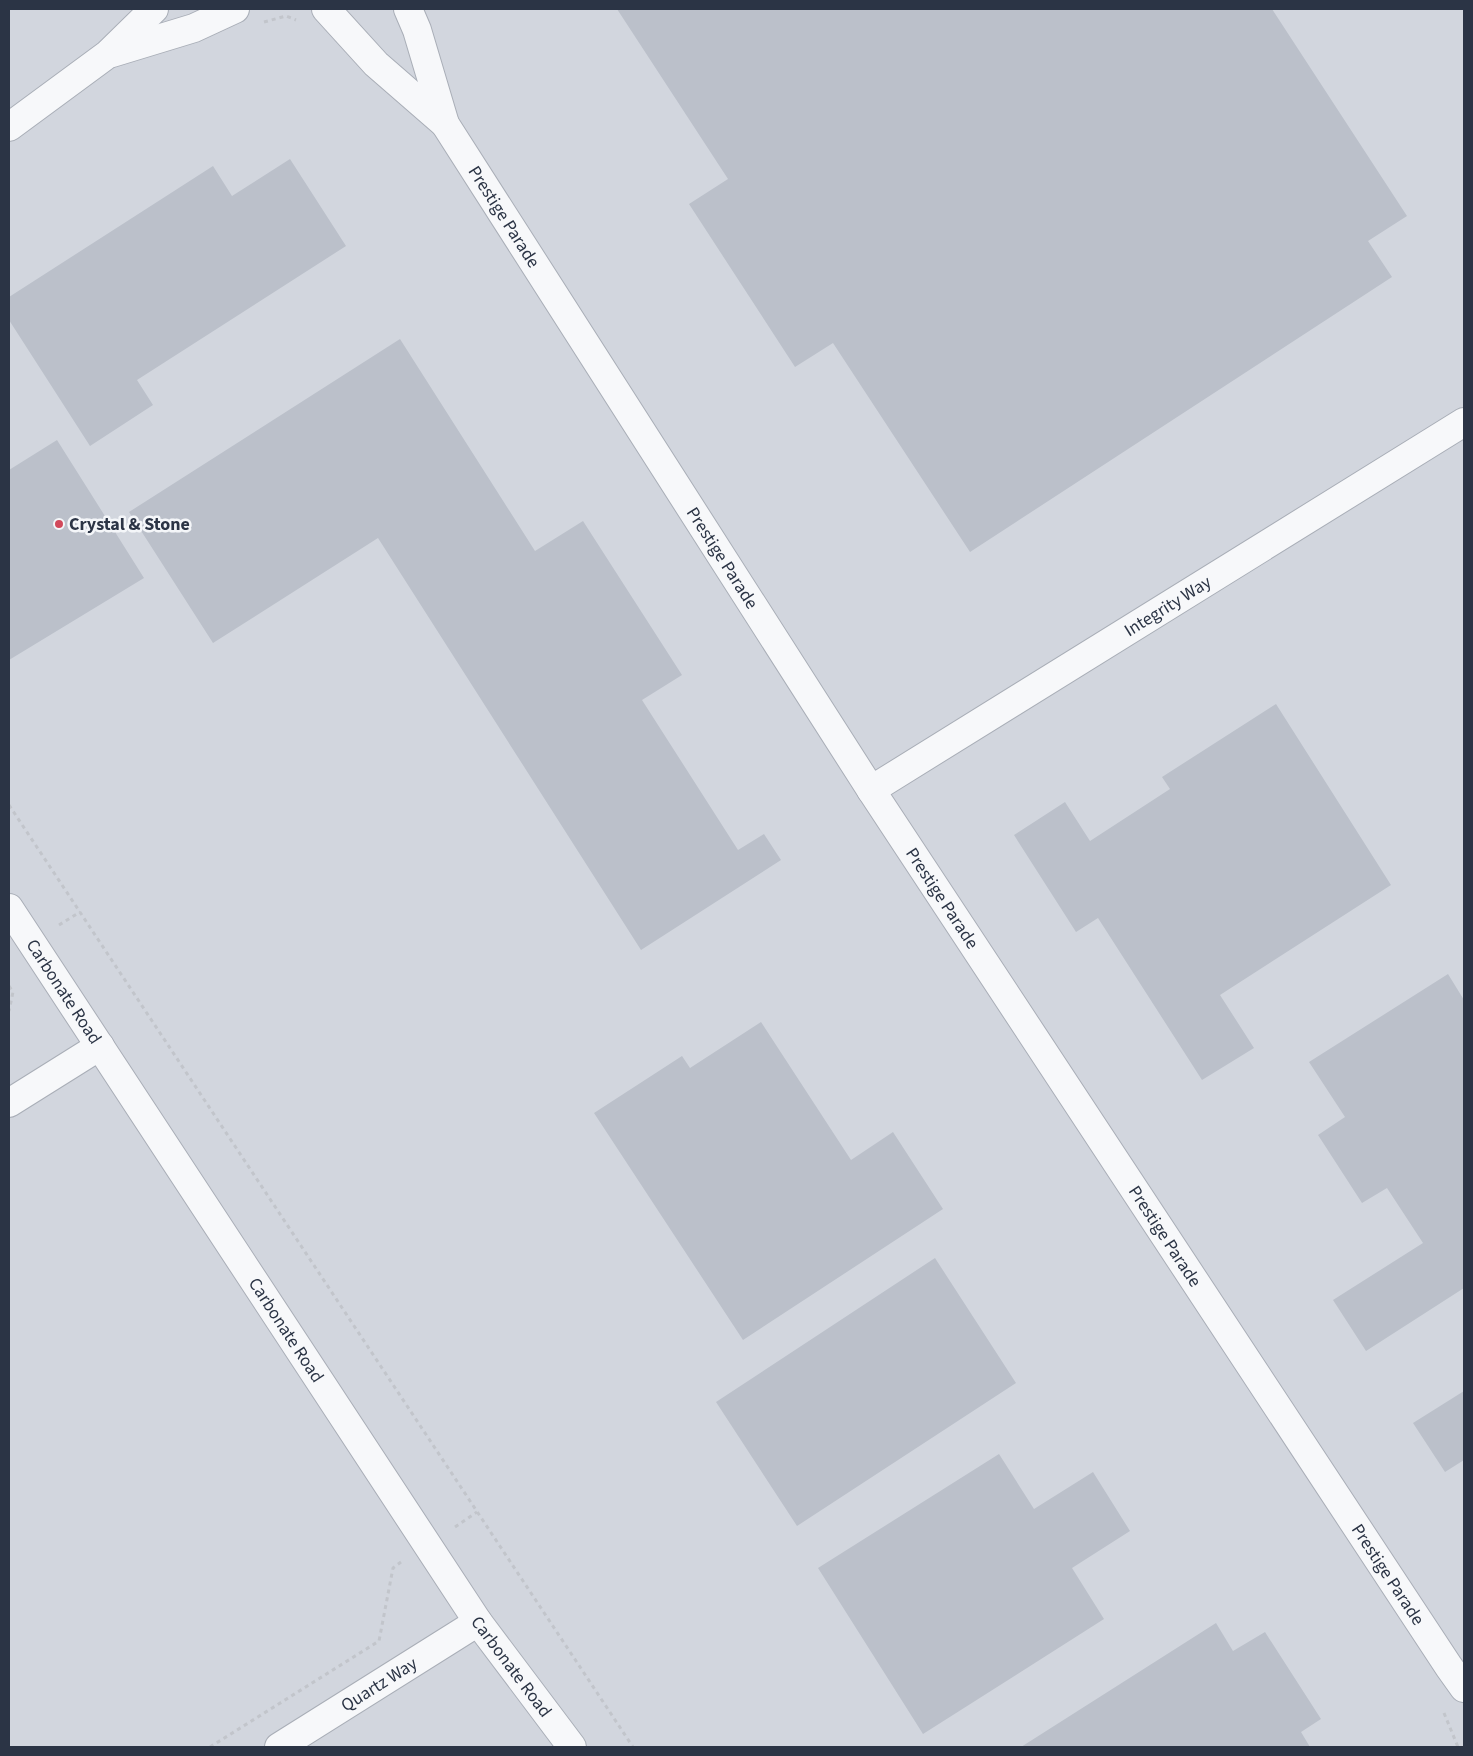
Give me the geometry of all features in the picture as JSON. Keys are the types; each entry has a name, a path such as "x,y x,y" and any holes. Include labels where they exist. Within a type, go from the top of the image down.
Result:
{"street":[{"path":"9,127 108,54 154,9"},
{"path":"108,54 194,28 235,9"},
{"name":"Prestige Parade","path":"408,9 417,30 445,124 871,790 1456,1677 1452,1708"},
{"name":"Prestige Parade","path":"314,16 376,64 445,124"},
{"name":"Integrity Way","path":"871,790 1464,422"},
{"name":"Carbonate Road","path":"9,908 478,1622 572,1747"},
{"path":"9,1103 100,1046"},
{"name":"Quartz Way","path":"279,1747 478,1622"}],"path":[{"path":"261,23 286,16 314,16"},
{"path":"9,806 633,1747"},
{"path":"9,986 13,992 9,1011"},
{"path":"210,1747 379,1641 393,1568 477,1512"},
{"path":"1452,1708 1445,1715 1458,1747"}],"shaded area":[{"path":"9,9 1464,9 1464,1747 9,1747"}],"building":[{"path":"617,9 1272,9 1407,216 1368,241 1392,277 970,552 833,343 795,367 689,204 728,179"},
{"path":"290,159 346,246 137,380 153,405 90,446 9,320 9,297 213,166 232,196"},
{"path":"400,339 535,551 583,521 682,675 642,700 738,850 764,834 781,860 641,950 378,538 213,643 129,512"},
{"name":"Crystal & Stone","path":"57,440 144,578 9,660 9,470"},
{"path":"1276,704 1391,885 1220,995 1254,1048 1202,1080 1098,918 1076,932 1014,835 1065,802 1090,841 1170,789 1162,777"},
{"path":"1448,974 1464,1000 1464,1288 1366,1351 1333,1300 1423,1243 1387,1188 1362,1203 1318,1135 1345,1117 1309,1062"},
{"path":"761,1022 851,1160 893,1132 943,1209 743,1340 594,1113 682,1056 690,1068"},
{"path":"935,1258 1016,1383 797,1526 716,1402"},
{"path":"1464,1391 1464,1460 1445,1472 1413,1423"},
{"path":"999,1454 1034,1509 1093,1472 1130,1531 1072,1568 1104,1619 923,1734 818,1568"},
{"path":"1216,1623 1233,1651 1265,1632 1321,1719 1301,1732 1310,1747 1021,1747"}],"place":[{"name":"Crystal & Stone","path":"59,524"}]}
